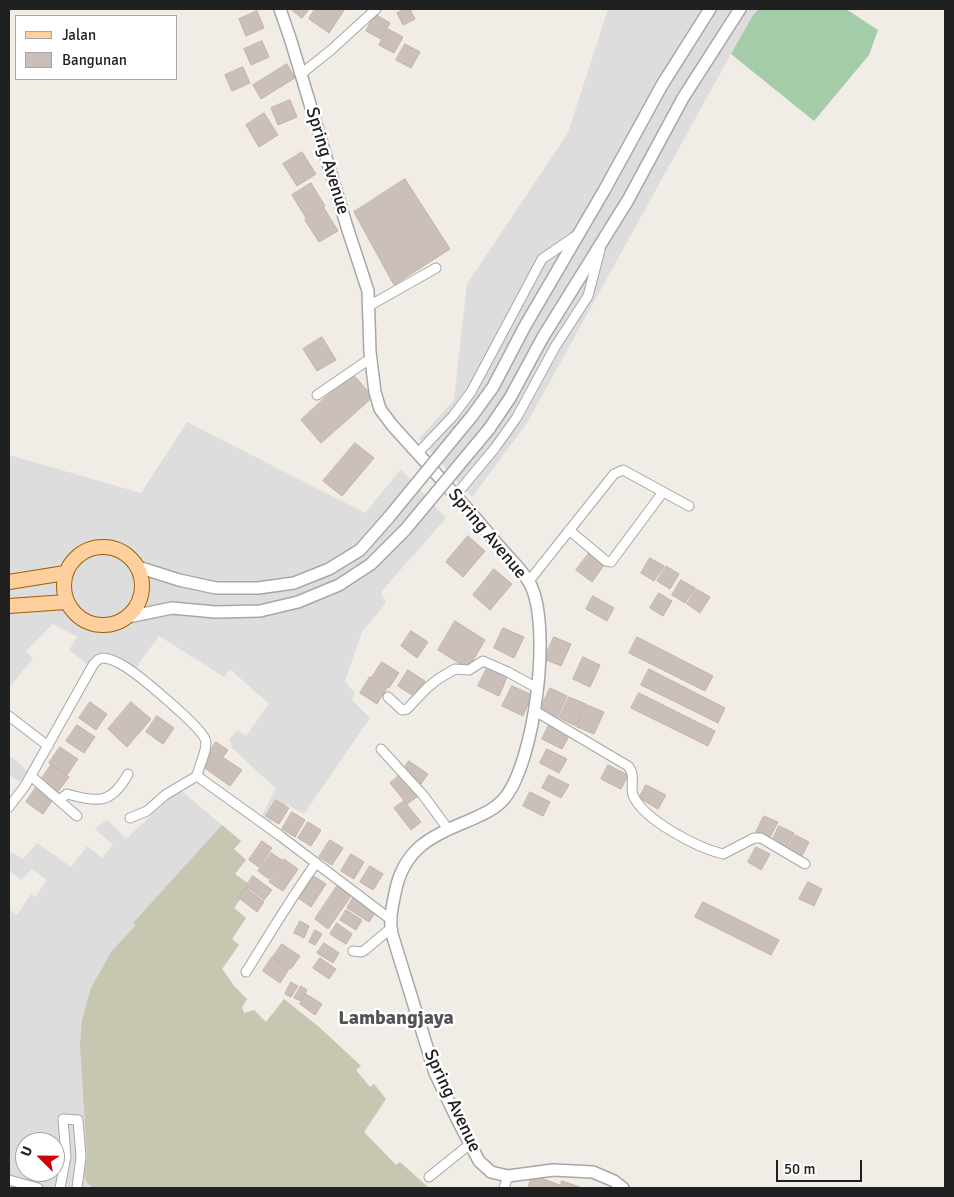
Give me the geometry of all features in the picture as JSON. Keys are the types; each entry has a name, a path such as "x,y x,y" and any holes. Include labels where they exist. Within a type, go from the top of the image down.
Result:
{"main road":[{"path":"109,546 126,553 138,567 143,584 139,603 128,617 112,625 93,625 77,617 66,602 63,588 65,573 75,557 90,548 109,546"},
{"path":"9,582 65,573"},
{"path":"9,606 66,602"}],"street":[{"name":"Spring Avenue","path":"280,9 346,227 368,292 371,358 375,392 380,409 528,581 535,597 539,619 541,653 535,711 525,754 516,780 506,797 494,808 448,829 413,852 400,875 390,923 435,1073 479,1161 495,1174 508,1176 553,1170 593,1172 614,1181 623,1188"},
{"path":"301,74 331,50 376,9"},
{"path":"138,567 179,580 216,588 258,588 294,583 329,569 360,550 472,416 493,387 524,326 581,232 658,92 710,9"},
{"path":"128,617 172,608 215,612 260,611 298,602 339,585 371,564 405,530 488,429 510,398 543,337 628,200 658,140 740,9"},
{"path":"418,454 453,416 470,392 542,259 581,232"},
{"path":"455,496 495,448 517,417 588,296 601,245"},
{"path":"369,306 436,268"},
{"path":"317,395 371,358"},
{"path":"528,581 618,471 622,470 689,506"},
{"path":"569,530 606,561 611,562 663,492"},
{"path":"9,807 31,776 93,664 98,659 104,658 125,666 189,718 207,741 197,776 165,795 147,811 130,818"},
{"path":"388,697 402,710 407,709 438,679 455,669 469,670 483,661 537,688"},
{"path":"535,711 628,766 633,776 634,796 639,804 652,818 679,836 723,854 754,838 761,838 805,864"},
{"path":"9,716 48,746"},
{"path":"381,749 423,795 448,829"},
{"path":"59,800 67,794 86,800 106,798 118,790 128,774"},
{"path":"31,776 77,816"},
{"path":"197,776 316,863 390,923 365,950 361,952 353,951"},
{"path":"246,972 283,914 287,903 316,863"},
{"path":"60,1188 66,1157 63,1119 78,1120 81,1157 76,1188"},
{"path":"430,1177 470,1144"},
{"path":"504,1188 508,1176"},
{"path":"9,1180 38,1188"}],"shaded area":[{"path":"608,9 759,9 753,15 731,54 527,423 472,497 419,439 454,400 467,284 568,133"},
{"path":"187,422 365,513 401,469 446,518 381,592 386,603 362,632 345,681 355,694 352,700 370,718 304,814 286,804 268,826 260,819 276,789 232,748 229,739 238,730 246,736 269,704 230,669 224,677 159,636 135,669 104,652 87,664 69,650 77,637 53,624 26,651 33,658 9,688 9,455 141,493"},
{"path":"9,755 28,771 20,782 9,775"},
{"path":"179,789 241,841 234,849 246,860 235,874 250,885 234,908 246,918 232,939 239,945 222,969 235,987 247,999 242,1007 244,1013 254,1010 266,1022 284,999 319,1027 361,1066 356,1070 370,1087 374,1084 386,1099 364,1132 396,1165 400,1162 429,1188 9,1188 9,909 17,915 31,894 35,897 47,880 32,869 21,880 9,870 9,857 12,852 23,859 37,843 71,867 87,846 102,858 113,845 95,829 107,819 126,839"},
{"path":"222,825 241,841 234,849 246,860 235,874 250,885 234,908 246,918 232,939 239,945 222,969 235,987 247,999 242,1007 244,1013 254,1010 266,1022 284,999 319,1027 361,1066 356,1070 370,1087 374,1084 386,1099 364,1132 396,1165 400,1162 429,1188 93,1188 86,1181 84,1175 87,1157 80,1045 82,1020 91,988 111,952 135,926 134,922"}],"green space":[{"path":"759,9 846,9 878,30 869,55 814,121 731,54 753,15"}],"building":[{"path":"291,9 309,9 302,18"},
{"path":"315,9 345,9 329,33 309,19"},
{"path":"410,9 415,19 403,25 397,13"},
{"path":"257,11 264,28 246,36 239,19"},
{"path":"375,14 390,23 381,39 366,31"},
{"path":"388,29 403,37 394,53 379,45"},
{"path":"262,41 269,57 251,65 244,49"},
{"path":"405,44 420,52 411,68 396,60"},
{"path":"287,64 295,78 261,99 253,85"},
{"path":"243,67 250,83 232,91 225,75"},
{"path":"290,100 297,117 278,125 271,108"},
{"path":"264,113 278,135 259,147 246,125"},
{"path":"302,152 316,174 297,186 283,164"},
{"path":"405,179 450,249 394,285 354,212"},
{"path":"311,183 325,206 306,218 292,195"},
{"path":"324,208 338,231 319,242 305,220"},
{"path":"322,337 336,360 317,371 303,349"},
{"path":"352,373 373,397 321,443 301,420"},
{"path":"355,443 374,458 342,496 323,481"},
{"path":"468,536 485,551 463,577 446,562"},
{"path":"590,552 605,564 592,582 576,570"},
{"path":"650,558 664,566 654,581 641,573"},
{"path":"666,566 679,574 670,589 657,581"},
{"path":"494,569 512,584 490,610 473,595"},
{"path":"681,580 695,588 685,603 672,595"},
{"path":"696,589 710,597 700,613 687,604"},
{"path":"659,593 672,601 663,616 650,608"},
{"path":"593,596 614,608 607,621 586,609"},
{"path":"455,621 485,640 468,669 438,650"},
{"path":"503,628 524,637 514,658 494,648"},
{"path":"411,631 428,642 417,658 401,646"},
{"path":"554,637 571,644 561,666 544,659"},
{"path":"637,637 713,676 705,691 629,653"},
{"path":"583,657 600,665 590,687 573,679"},
{"path":"382,662 399,673 389,688 372,677"},
{"path":"488,666 508,675 499,696 478,686"},
{"path":"649,669 725,708 718,723 641,685"},
{"path":"408,670 425,681 415,697 398,686"},
{"path":"370,677 387,688 377,704 360,693"},
{"path":"512,686 532,695 523,716 502,706"},
{"path":"550,688 567,696 557,718 540,710"},
{"path":"639,693 715,731 708,746 631,708"},
{"path":"569,697 586,704 576,726 559,718"},
{"path":"90,702 107,714 96,730 79,718"},
{"path":"131,702 151,719 127,747 108,729"},
{"path":"587,705 604,712 594,734 577,727"},
{"path":"157,716 174,728 163,744 146,732"},
{"path":"77,725 95,737 84,753 66,741"},
{"path":"549,725 569,736 562,749 542,739"},
{"path":"216,742 228,750 212,773 200,765"},
{"path":"60,747 78,759 67,775 49,763"},
{"path":"547,749 567,759 559,773 540,763"},
{"path":"224,758 242,770 230,786 213,774"},
{"path":"409,761 428,774 421,784 402,771"},
{"path":"51,765 69,777 57,793 40,781"},
{"path":"608,765 628,775 621,789 601,779"},
{"path":"400,775 417,797 407,804 390,783"},
{"path":"549,775 569,785 561,798 542,788"},
{"path":"646,785 666,795 658,809 639,798"},
{"path":"37,786 54,798 43,814 26,802"},
{"path":"530,792 550,802 543,816 523,806"},
{"path":"276,800 289,808 279,824 266,816"},
{"path":"404,801 421,822 411,830 394,808"},
{"path":"292,812 305,820 295,837 282,829"},
{"path":"764,816 778,822 769,839 756,832"},
{"path":"308,822 321,830 311,846 298,838"},
{"path":"779,826 794,833 785,850 771,843"},
{"path":"795,835 809,842 800,860 786,852"},
{"path":"330,840 343,848 332,865 319,857"},
{"path":"262,841 272,848 259,867 249,860"},
{"path":"756,847 770,854 761,870 748,862"},
{"path":"271,853 282,860 269,879 258,871"},
{"path":"351,854 364,862 354,879 341,871"},
{"path":"284,859 298,869 283,891 269,882"},
{"path":"370,866 383,874 373,890 360,882"},
{"path":"312,875 326,884 311,907 297,897"},
{"path":"253,876 272,890 264,900 246,886"},
{"path":"808,882 822,889 814,906 799,899"},
{"path":"337,886 351,896 328,929 315,919"},
{"path":"246,888 264,902 257,912 238,897"},
{"path":"353,898 375,913 369,922 347,908"},
{"path":"703,902 779,940 771,955 695,917"},
{"path":"346,910 362,920 356,930 340,920"},
{"path":"300,921 309,926 304,938 294,933"},
{"path":"337,923 352,934 346,944 330,934"},
{"path":"315,930 322,934 315,945 309,942"},
{"path":"324,943 339,953 333,963 317,953"},
{"path":"282,944 300,956 291,969 273,957"},
{"path":"272,957 289,969 280,983 263,971"},
{"path":"320,958 336,969 329,979 313,968"},
{"path":"291,982 298,986 291,997 285,994"},
{"path":"301,986 307,990 301,1001 294,998"},
{"path":"306,994 322,1004 315,1015 300,1004"},
{"path":"532,1175 560,1185 559,1188 528,1188"},
{"path":"562,1181 583,1188 560,1188"}],"district":[{"name":"Lambangjaya","path":"396,1019"}]}
